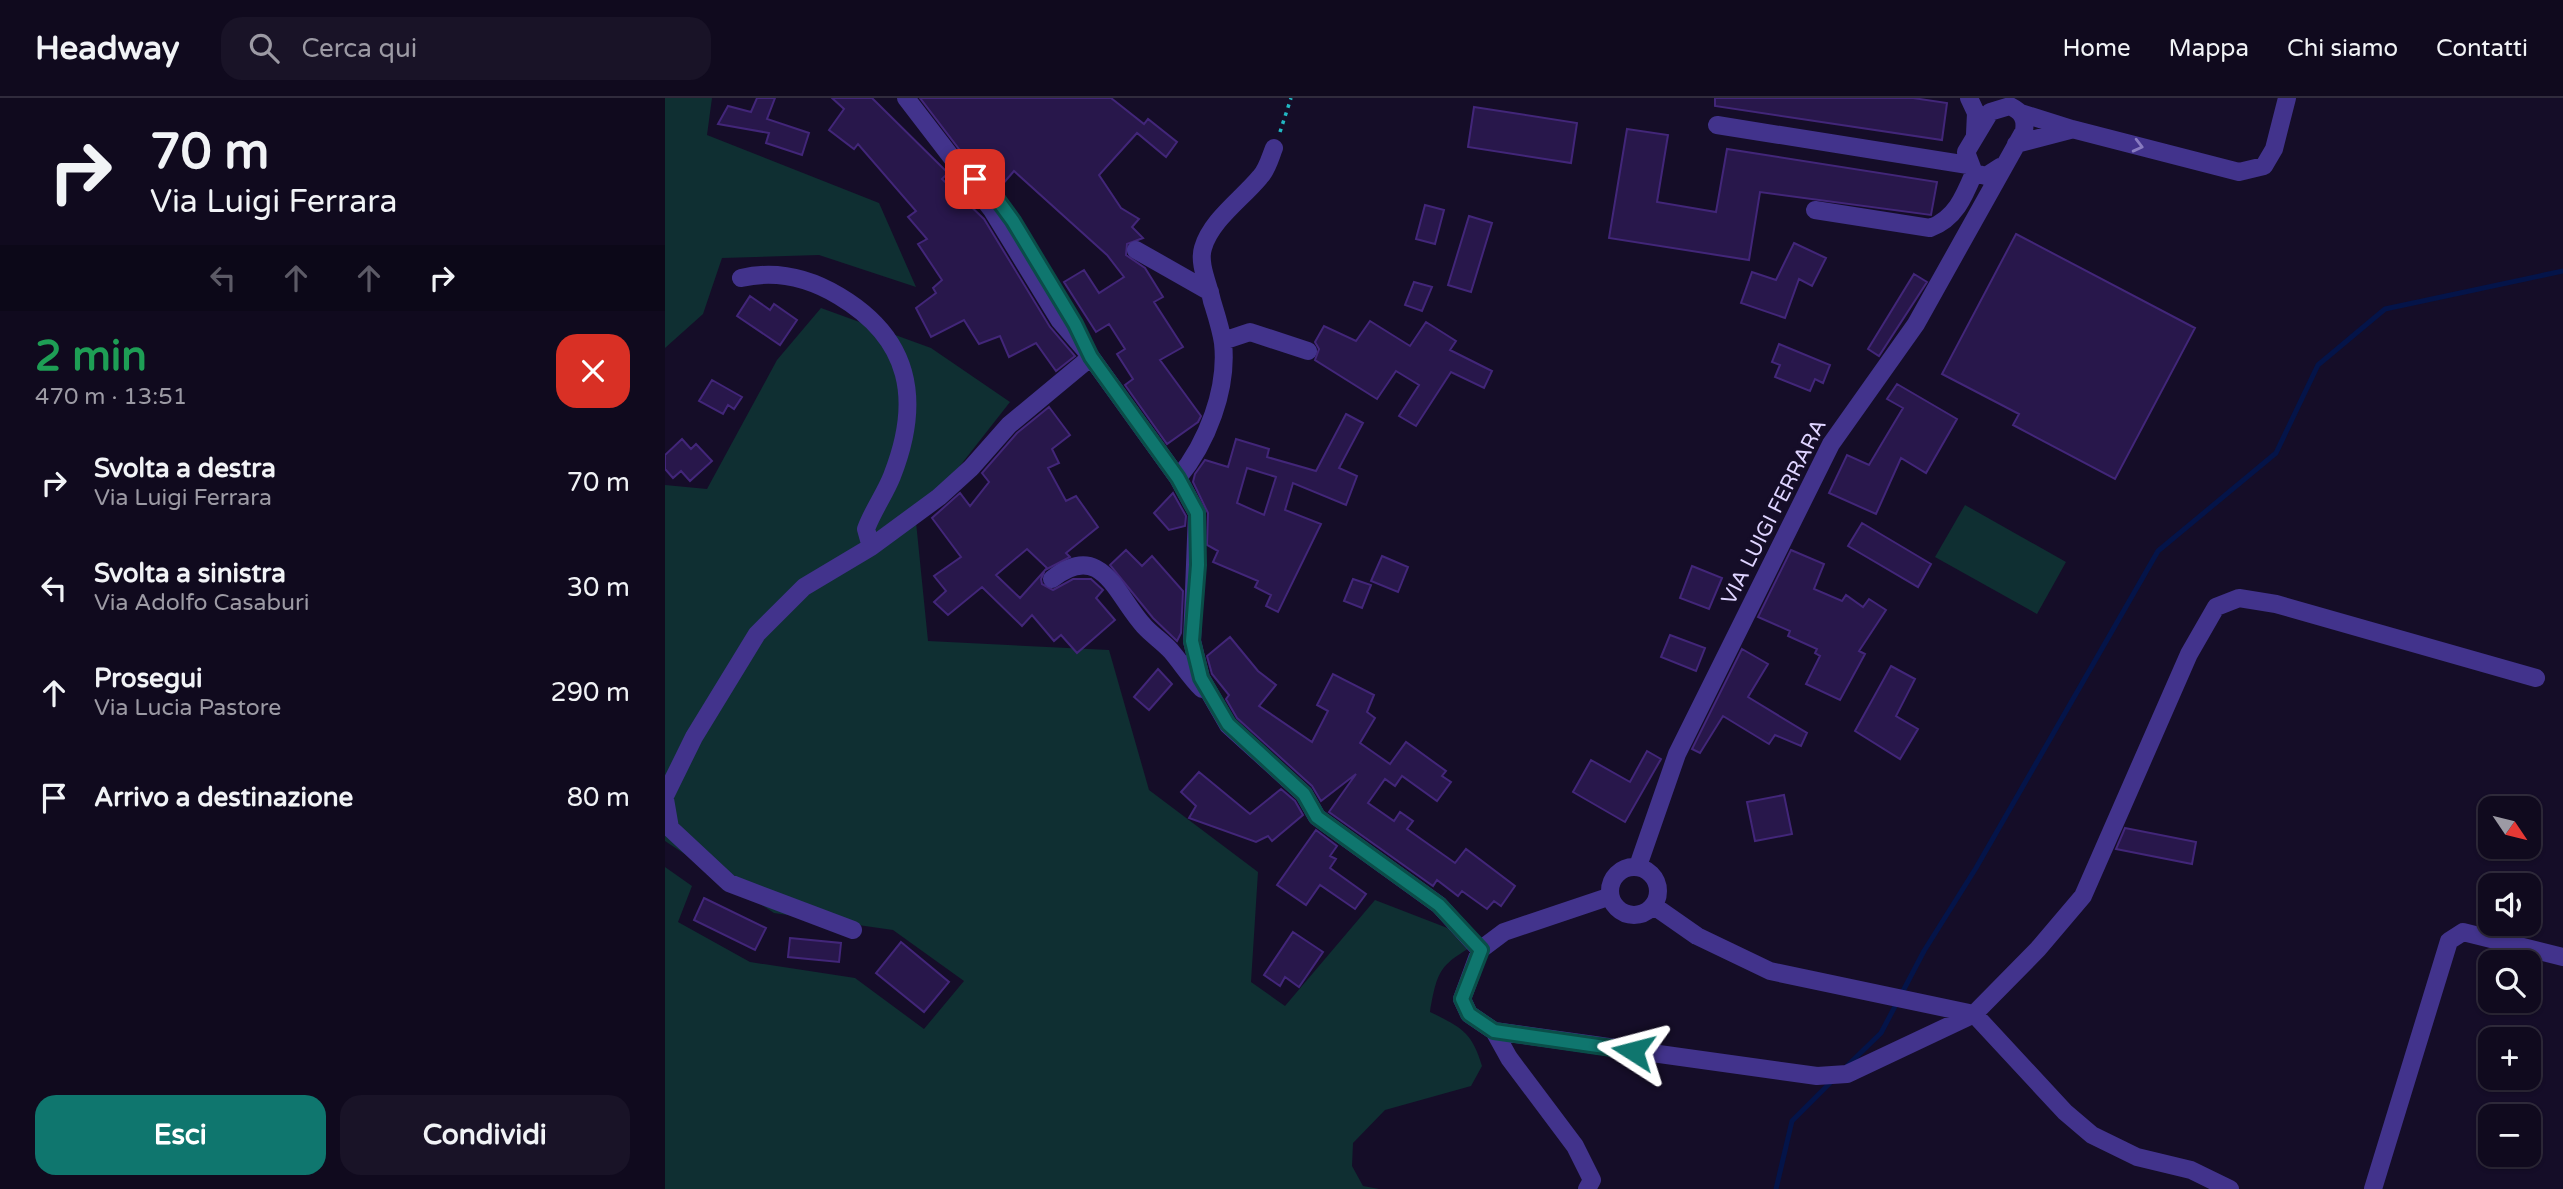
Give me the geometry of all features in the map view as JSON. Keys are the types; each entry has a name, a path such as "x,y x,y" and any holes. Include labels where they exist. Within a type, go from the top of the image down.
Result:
{"street":[{"path":"906,98 992,210 1060,321 1091,357 1178,478 1197,513 1198,565 1192,641 1201,678 1228,724 1304,794 1317,817 1439,905 1481,950"},
{"path":"1947,162 1972,140 1976,113 1969,98"},
{"path":"1985,196 1966,152 1997,102 2072,130 2239,172 2264,166 2274,149 2287,98"},
{"path":"2016,144 2025,122 2021,113"},
{"path":"1717,125 1947,162 1974,172 1993,173 2000,167"},
{"path":"2016,144 2072,130"},
{"name":"VIA LUIGI FERRARA","path":"1638,866 1677,754 1831,444 1916,324 2000,167 2016,144"},
{"path":"1178,478 1192,461 1215,408 1224,368 1223,341 1202,250 1213,228 1262,175 1274,148"},
{"path":"1815,210 1930,228 1943,223 1955,211 1974,172"},
{"path":"1136,250 1210,292"},
{"path":"741,278 765,272 825,288 870,316 887,335 899,357 907,394 904,441 891,480 866,529 871,548"},
{"path":"1223,341 1250,332 1308,351"},
{"path":"853,930 729,883 670,828 665,797 694,737 757,634 804,587 871,548 939,497 971,468 1009,425 1091,357"},
{"path":"1052,579 1063,570 1080,565 1110,577 1142,624 1171,651 1188,675 1213,700"},
{"path":"1608,897 1619,910 1645,915 1654,906 1658,893 1655,879 1638,866 1629,865 1619,871 1608,897 1504,932 1481,950 1462,999 1469,1014 1494,1031 1817,1076 1847,1074 1974,1014 2038,949 2083,896 2189,654 2216,607 2239,598 2276,604 2536,678"},
{"path":"1654,906 1697,936 1769,971 1974,1014 2065,1112 2092,1135 2137,1157 2191,1170 2230,1189"},
{"path":"2373,1189 2449,942 2463,932 2563,957"},
{"path":"1494,1031 1509,1058 1575,1146 1592,1186"}],"path":[{"path":"1274,148 1291,98"}],"green space":[{"path":"665,98 712,98 707,135 879,203 916,287 819,255 722,258 703,314 665,348"},
{"path":"821,308 931,348 1010,402 916,522 928,641 1109,650 1149,790 1258,872 1251,982 1285,1006 1375,900 1481,941 1443,968 1430,1012 1464,1032 1474,1045 1482,1066 1471,1086 1385,1110 1353,1143 1352,1166 1363,1186 1379,1189 665,1189 665,867 692,886 678,922 750,962 855,978 924,1029 964,981 893,930 774,913 665,841 665,485 707,489 777,360"},
{"path":"1965,505 2066,562 2037,614 1935,557"}],"building":[{"path":"757,98 775,98 767,119 809,133 802,155 766,143 769,133 718,124 728,106 751,112"},
{"path":"832,98 872,98 948,173 942,179 984,219 1050,327 1075,356 1056,371 1036,343 1009,357 1000,336 979,344 964,320 931,337 916,308 936,293 933,288 942,280 918,244 927,239 908,217 916,211 858,144 854,149 829,130 844,109"},
{"path":"920,98 1111,98 1144,124 1148,119 1177,142 1166,157 1137,133 1099,175 1121,208 1139,219 1132,227 1143,238 1127,244 1126,255 1145,268 1163,297 1154,302 1183,347 1160,360 1201,416 1198,422 1167,444 1125,385 1133,379 1117,354 1125,349 1109,324 1096,332 1064,282 1084,270 1099,293 1124,277 1107,255 1014,171 1001,186 959,149"},
{"path":"1715,98 1913,98 1947,103 1942,140 1715,106"},
{"path":"1474,107 1577,123 1571,163 1468,147"},
{"path":"1627,129 1668,135 1657,202 1716,212 1727,149 1937,182 1931,215 1760,192 1749,260 1609,238"},
{"path":"1425,205 1444,210 1435,244 1416,239"},
{"path":"1469,216 1492,223 1471,292 1448,285"},
{"path":"2016,234 2195,328 2115,479 2013,425 2019,414 1942,374"},
{"path":"1794,243 1826,258 1812,286 1799,279 1785,318 1741,303 1752,272 1776,280"},
{"path":"1914,274 1927,282 1879,356 1868,349"},
{"path":"1414,282 1432,287 1422,311 1405,305"},
{"path":"750,296 770,310 774,304 797,320 780,345 737,316"},
{"path":"1370,321 1410,346 1426,322 1456,341 1450,350 1492,371 1484,388 1451,372 1416,426 1399,416 1419,385 1396,371 1377,399 1315,360 1319,349 1315,342 1324,326 1356,341"},
{"path":"1779,344 1830,365 1823,383 1815,379 1810,391 1775,377 1780,365 1772,362"},
{"path":"712,380 742,397 734,409 728,405 723,414 699,401"},
{"path":"1897,384 1957,419 1926,473 1901,458 1876,514 1829,493 1847,455 1869,465 1903,408 1887,399"},
{"path":"1049,407 1070,435 1052,449 1059,463 1048,468 1066,501 1076,496 1098,527 1066,553 1070,557 1045,570 1042,584 1053,590 1073,579 1091,579 1103,590 1096,598 1115,620 1077,653 1061,635 1054,641 1032,615 1022,626 982,587 948,615 934,602 946,591 934,576 961,557 932,518 960,493 970,506 989,482 982,473 1017,433","holes":["1027,549 1047,568 1020,598 996,575"]},
{"path":"1346,414 1363,423 1339,468 1357,476 1346,505 1293,483 1285,510 1321,524 1278,612 1266,606 1271,595 1255,587 1258,581 1213,562 1218,551 1207,545 1208,513 1193,482 1195,474 1205,460 1228,467 1236,439 1269,449 1267,457 1316,471","holes":["1247,468 1276,477 1264,515 1237,503"]},
{"path":"682,439 691,449 696,444 712,461 690,481 681,471 673,478 665,469 665,455"},
{"path":"1173,493 1186,516 1185,526 1169,530 1154,513"},
{"path":"1862,523 1931,564 1918,587 1848,546"},
{"path":"1126,550 1142,566 1152,556 1183,591 1181,633 1177,641 1153,618 1110,565"},
{"path":"1791,550 1824,564 1814,589 1842,601 1846,595 1863,607 1869,599 1886,610 1859,651 1865,654 1840,700 1806,684 1820,656 1815,653 1817,649 1788,636 1790,631 1758,617"},
{"path":"1382,556 1408,567 1398,592 1371,581"},
{"path":"1692,566 1722,578 1709,609 1680,598"},
{"path":"1353,579 1371,585 1362,608 1344,601"},
{"path":"1670,635 1705,648 1696,671 1661,657"},
{"path":"1230,637 1258,671 1276,685 1259,706 1312,742 1328,711 1317,705 1333,674 1374,695 1367,712 1375,718 1360,743 1390,764 1406,742 1446,771 1442,776 1451,782 1437,801 1402,776 1395,786 1385,779 1368,803 1394,821 1400,812 1413,821 1407,829 1455,863 1466,849 1515,886 1501,906 1494,901 1487,909 1462,891 1458,896 1437,880 1433,886 1329,812 1356,774 1321,801 1312,786 1237,718 1226,699 1229,695 1212,674 1207,656"},
{"path":"1742,649 1768,664 1748,697 1807,733 1801,746 1775,735 1769,744 1723,716 1700,753 1692,749"},
{"path":"1891,666 1915,679 1896,716 1918,729 1900,759 1855,731"},
{"path":"1158,669 1172,684 1149,710 1134,697"},
{"path":"1647,751 1661,759 1625,822 1573,792 1591,760 1630,782"},
{"path":"1199,772 1250,814 1281,789 1295,801 1303,815 1272,841 1268,836 1256,842 1189,818 1196,806 1181,792"},
{"path":"1784,795 1792,834 1755,841 1747,802"},
{"path":"2125,828 2196,842 2192,864 2116,849"},
{"path":"1316,830 1337,846 1330,856 1336,859 1330,868 1366,894 1355,909 1320,885 1306,905 1277,885"},
{"path":"704,898 766,928 755,950 694,920"},
{"path":"1293,932 1323,952 1299,987 1285,977 1280,986 1264,975"},
{"path":"790,938 841,943 839,962 788,957"},
{"path":"901,942 949,982 924,1012 876,973"}],"waterway":[{"path":"1846,1067 1881,1033 1924,951 1976,868 2158,551 2276,453 2318,365 2385,309 2563,271"},
{"path":"1776,1189 1792,1121 1832,1081"}],"route":[{"path":"975,179 994,195 1013,221 1075,324 1091,357 1178,478 1197,513 1198,565 1192,641 1201,678 1228,724 1304,794 1317,817 1439,905 1481,950 1462,999 1469,1014 1494,1031 1633,1051"}]}
